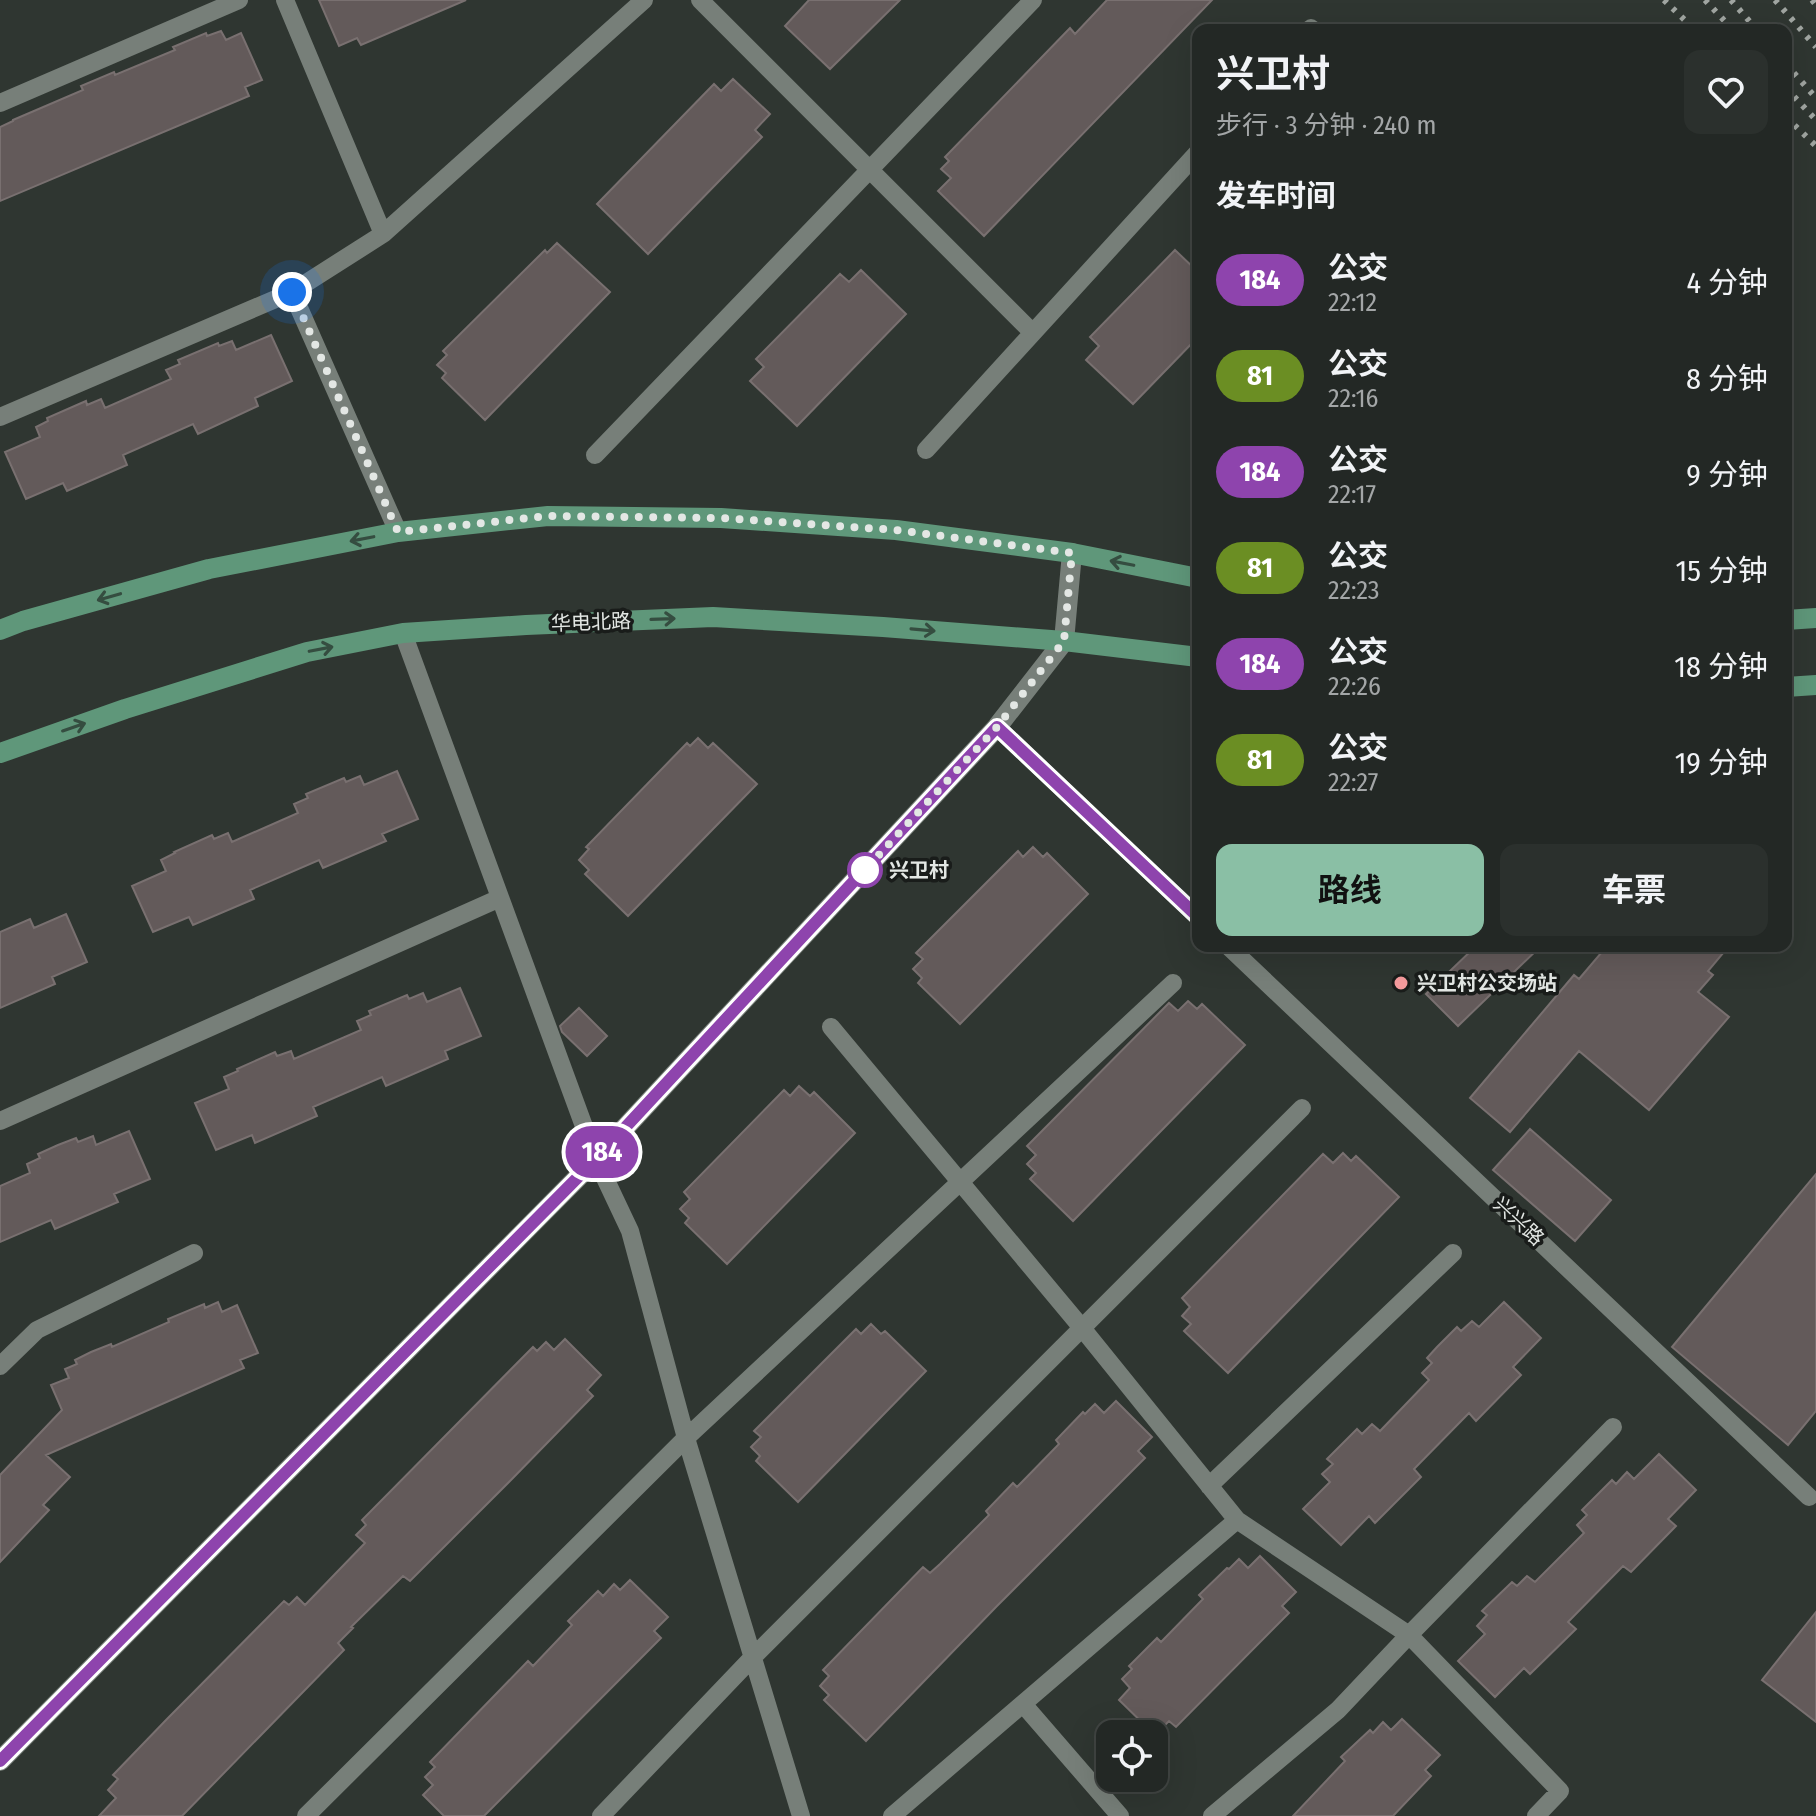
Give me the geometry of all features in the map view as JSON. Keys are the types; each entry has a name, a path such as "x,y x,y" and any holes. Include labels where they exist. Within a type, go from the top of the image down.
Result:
{"main road":[{"path":"0,630 209,569 398,532 548,516 721,518 896,530 1072,553 1192,577"},
{"name":"华电北路","path":"0,753 125,709 307,652 403,633 713,617 1064,641 1192,656"},
{"path":"1792,620 1816,618"},
{"path":"1792,687 1816,685"}],"street":[{"path":"0,1761 596,1159 997,727 1064,641 1072,553"}],"lane":[{"path":"0,103 239,0"},
{"path":"285,0 383,234"},
{"path":"0,417 292,292 383,234 644,0"},
{"path":"700,0 1033,333"},
{"path":"595,455 1033,0"},
{"path":"926,450 1192,159"},
{"path":"292,292 398,532"},
{"path":"403,633 596,1159 630,1231 686,1438 801,1816"},
{"path":"997,727 1192,911"},
{"path":"0,1121 500,898"},
{"name":"兴兴路","path":"1234,952 1809,1497"},
{"path":"306,1816 686,1438 1173,983"},
{"path":"831,1027 1082,1328 1237,1520 1409,1635 1560,1791 1536,1816"},
{"path":"601,1816 752,1658 1302,1108"},
{"path":"0,1366 37,1330 194,1253"},
{"path":"1209,1486 1453,1253"},
{"path":"1212,1816 1338,1710 1613,1427"},
{"path":"892,1816 1237,1520"},
{"path":"1023,1704 1120,1816"}],"building":[{"path":"319,0 466,0 361,45 357,38 339,46"},
{"path":"809,0 900,0 830,69 785,26"},
{"path":"1107,0 1212,0 984,236 938,191 951,178 941,169 949,161 945,157 1070,28 1075,34"},
{"path":"221,31 226,40 241,33 262,80 245,87 249,96 0,201 0,127 83,90 81,86 175,50 173,47 206,33 207,36"},
{"path":"733,79 770,114 755,130 762,137 648,254 597,204 714,84 721,91"},
{"path":"557,243 610,292 485,420 442,378 446,373 437,365 447,355 443,351 545,250 547,253"},
{"path":"1175,250 1192,266 1192,343 1133,404 1086,360 1099,346 1090,337"},
{"path":"861,270 906,314 797,426 750,381 764,367 756,359 840,274 849,282"},
{"path":"271,335 292,381 255,398 258,406 198,434 193,424 123,455 127,465 67,491 63,483 26,499 5,452 40,437 36,427 48,421 47,418 86,401 87,405 101,399 105,408 171,379 166,370 180,364 178,360 218,343 219,346 232,341 236,350"},
{"path":"698,738 708,748 713,743 757,784 628,916 585,874 589,870 579,860 589,849 586,847 687,743 690,746"},
{"path":"397,771 418,819 382,834 386,841 323,868 319,860 250,890 254,899 193,925 189,917 153,932 132,886 166,871 161,860 212,835 214,839 228,833 232,842 298,813 294,804 308,798 306,794 344,778 346,782 360,776 364,785"},
{"path":"1033,847 1043,857 1047,853 1088,894 960,1024 918,983 922,978 913,969 923,959 916,953 1018,851 1023,857"},
{"path":"66,914 87,962 52,977 55,984 0,1008 0,932 30,919 34,928"},
{"path":"1470,952 1535,952 1458,1026 1426,994"},
{"path":"1602,952 1724,952 1708,971 1713,975 1698,992 1729,1017 1649,1110 1579,1051 1510,1132 1470,1098 1574,975 1579,979"},
{"path":"460,988 481,1036 445,1051 448,1059 386,1086 382,1077 313,1107 317,1116 255,1143 252,1135 216,1150 195,1103 229,1089 224,1077 275,1052 277,1056 291,1051 294,1059 361,1030 357,1021 371,1015 369,1011 407,995 409,999 423,993 427,1002"},
{"path":"1188,1001 1197,1009 1202,1004 1245,1045 1073,1221 1030,1179 1036,1173 1027,1164 1036,1155 1027,1146 1169,1003 1178,1011"},
{"path":"579,1008 607,1036 587,1056 562,1032 560,1026"},
{"path":"799,1086 810,1096 814,1092 855,1133 727,1264 685,1223 689,1218 680,1209 690,1199 684,1192 784,1090 790,1096"},
{"path":"1530,1129 1611,1200 1575,1241 1493,1170"},
{"path":"129,1131 150,1179 114,1194 118,1202 55,1229 51,1220 0,1242 0,1186 30,1173 27,1164 40,1158 38,1154 58,1145 93,1136 96,1145"},
{"path":"1343,1153 1351,1161 1356,1156 1399,1197 1228,1373 1184,1331 1191,1324 1182,1316 1190,1307 1182,1298 1323,1154 1333,1163"},
{"path":"1816,1174 1816,1411 1788,1445 1672,1347"},
{"path":"218,1302 222,1312 237,1305 258,1353 240,1360 244,1368 46,1455 70,1477 43,1505 49,1510 0,1562 0,1475 62,1410 51,1385 69,1378 65,1369 91,1352 111,1344 112,1347 204,1304 205,1308"},
{"path":"1504,1302 1541,1338 1513,1367 1521,1375 1476,1421 1469,1413 1414,1469 1421,1477 1375,1523 1369,1516 1341,1545 1303,1509 1330,1482 1322,1474 1333,1464 1327,1459 1357,1429 1362,1434 1372,1424 1380,1431 1429,1380 1422,1373 1432,1363 1427,1358 1437,1347 1457,1327 1461,1331 1472,1321 1479,1327"},
{"path":"871,1324 881,1334 885,1331 926,1371 798,1502 756,1461 760,1456 751,1447 761,1437 754,1431 856,1329 861,1334"},
{"path":"565,1339 601,1375 587,1390 593,1396 511,1480 410,1581 403,1576 351,1627 338,1643 344,1650 182,1816 99,1816 116,1798 108,1790 118,1779 113,1775 167,1719 284,1601 289,1605 297,1597 305,1605 365,1543 356,1535 366,1525 362,1520 533,1347 537,1351 546,1342 554,1350"},
{"path":"1116,1401 1152,1437 1138,1451 1145,1458 866,1741 824,1700 829,1695 820,1686 829,1676 823,1670 923,1567 930,1573 940,1564 989,1515 986,1511 1013,1483 1017,1487 1059,1444 1056,1440 1083,1412 1085,1414 1095,1404 1104,1413"},
{"path":"1659,1454 1696,1490 1668,1519 1676,1526 1631,1572 1623,1566 1568,1622 1576,1629 1530,1674 1524,1668 1495,1697 1458,1661 1485,1634 1477,1626 1487,1615 1482,1611 1512,1582 1517,1586 1527,1576 1535,1582 1584,1533 1577,1525 1587,1515 1582,1510 1612,1480 1616,1484 1627,1472 1634,1479"},
{"path":"1260,1556 1296,1592 1282,1606 1289,1613 1176,1727 1168,1720 1140,1720 1119,1700 1130,1688 1122,1679 1132,1669 1129,1666 1157,1638 1161,1642 1203,1599 1199,1595 1227,1568 1239,1559 1248,1568"},
{"path":"630,1580 668,1617 654,1631 661,1638 484,1816 444,1816 423,1795 433,1785 425,1777 435,1767 430,1762 528,1661 533,1666 572,1625 568,1621 598,1591 603,1596 614,1584 620,1590"},
{"path":"1816,1612 1816,1722 1762,1680"},
{"path":"1402,1719 1440,1755 1425,1770 1431,1776 1393,1816 1293,1816 1345,1761 1341,1757 1370,1730 1373,1733 1383,1722 1391,1730"}],"railway":[{"path":"1664,0 1689,24"},
{"path":"1705,0 1727,24"},
{"path":"1731,0 1752,24"},
{"path":"1775,0 1816,47"},
{"path":"1812,0 1816,5"},
{"path":"1792,71 1816,98"},
{"path":"1792,94 1816,120"},
{"path":"1792,123 1816,146"}],"bus line":[{"name":"184","path":"0,1761 596,1159 997,727 1192,911"}],"place":[{"name":"兴卫村","path":"865,870"},
{"name":"兴卫村公交场站","path":"1401,983"}],"route":[{"path":"292,292 398,532 548,516 721,518 896,530 1072,553 1064,641 997,727 865,870"}]}
